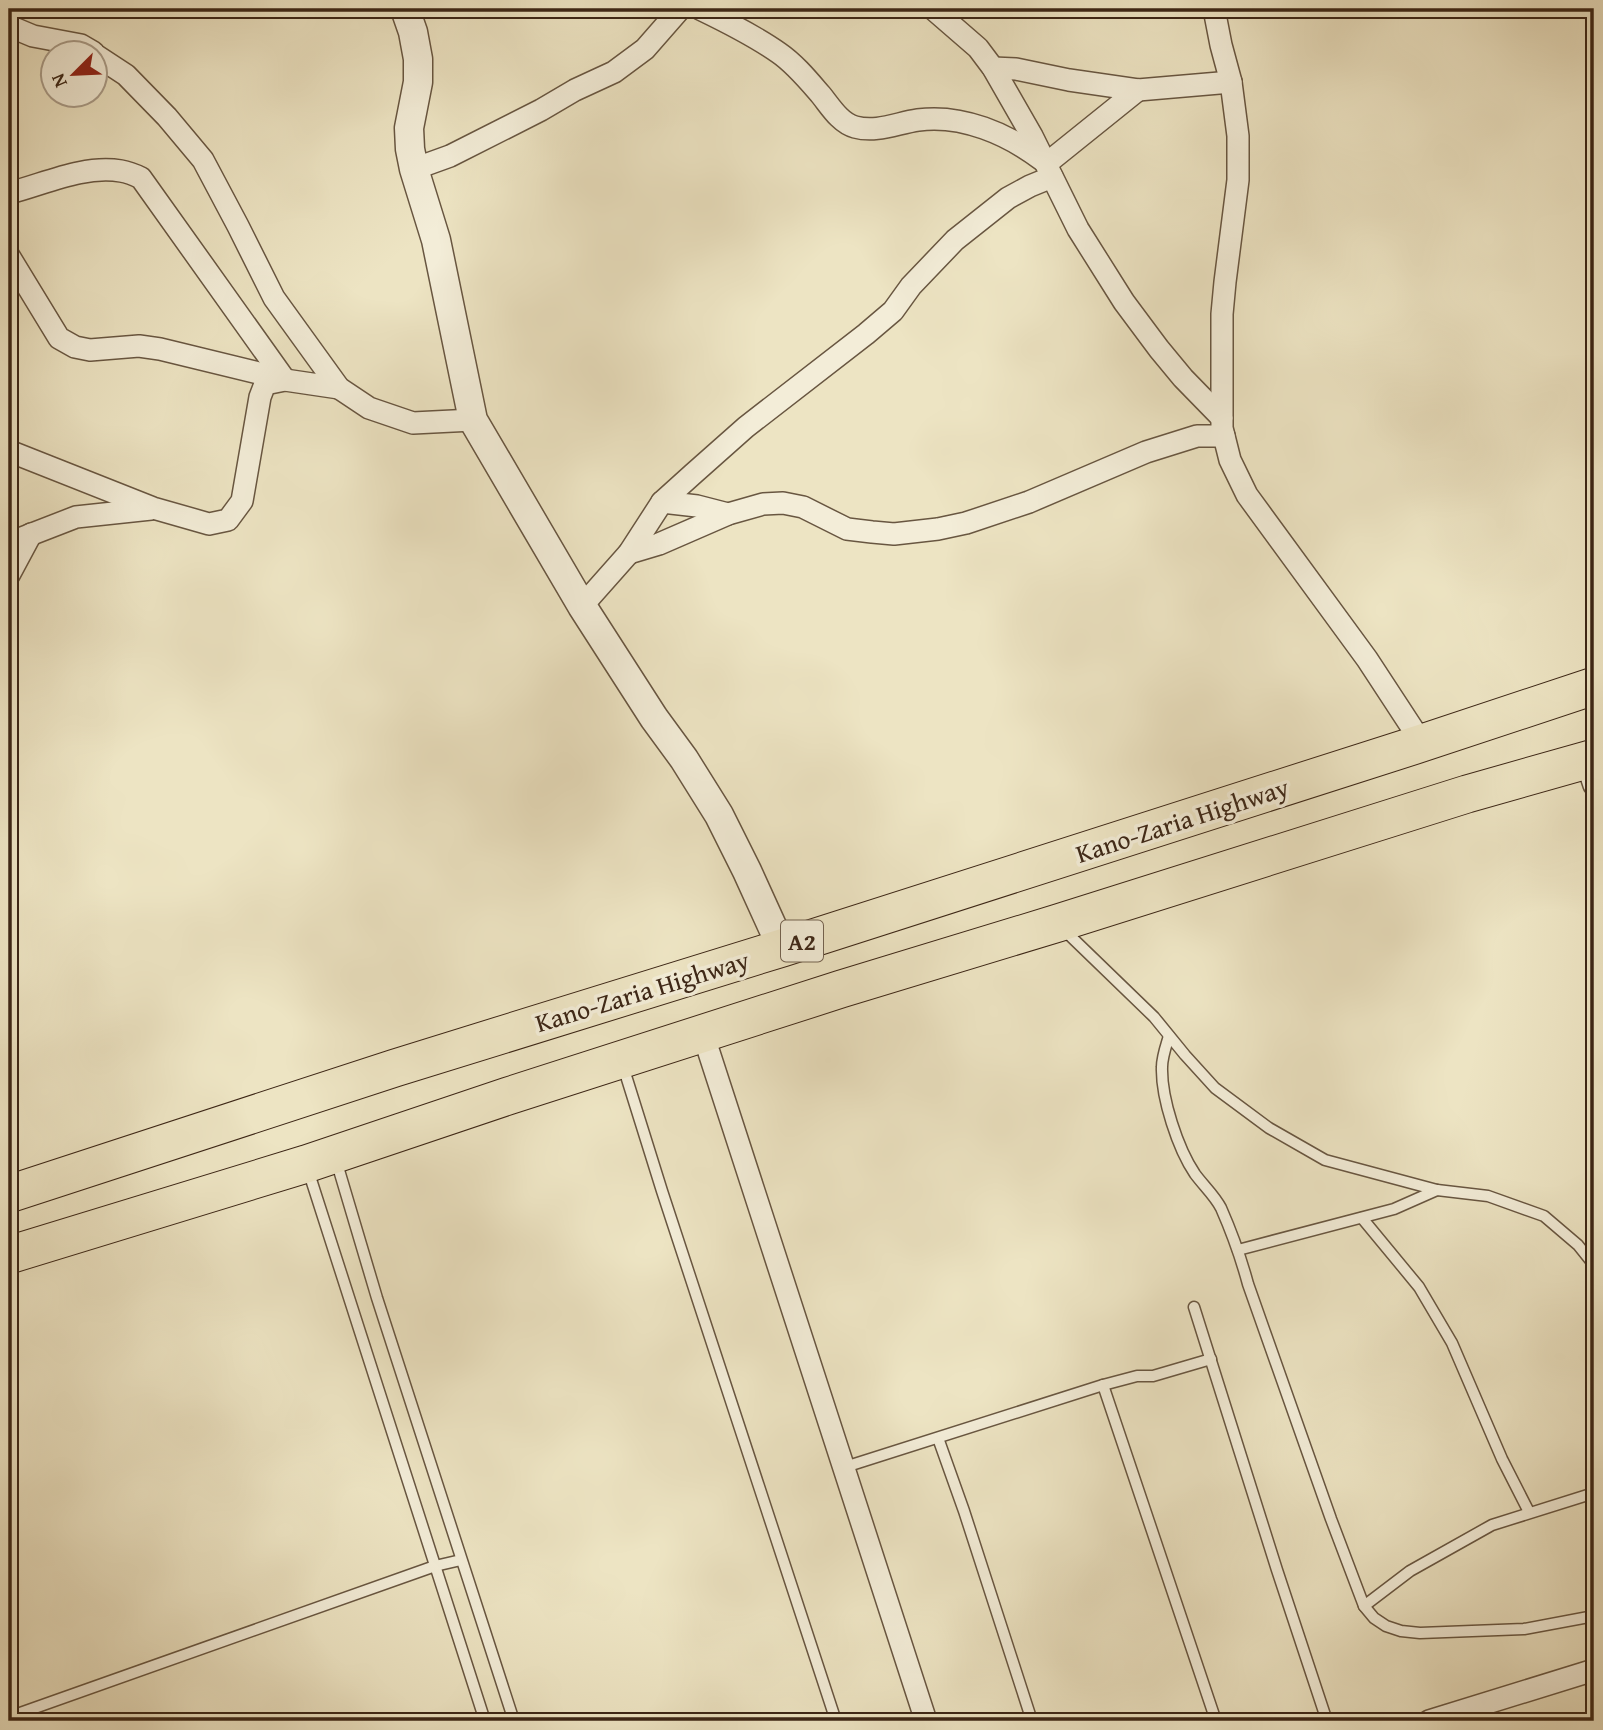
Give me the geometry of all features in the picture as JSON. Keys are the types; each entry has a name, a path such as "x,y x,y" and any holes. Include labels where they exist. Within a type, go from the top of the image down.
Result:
{"highway":[{"name":"Kano-Zaria Highway","path":"9,1194 395,1068 782,948 1594,686"},
{"name":"A2","path":"9,1255 320,1159 841,989 1467,794 1592,768"}],"street":[{"path":"414,169 450,156 614,72 645,49 680,9"},
{"path":"700,9 780,53 842,120 851,126 877,129 918,120 955,120 998,134 1026,148 1049,170"},
{"path":"933,9 978,48 993,68 1049,170 1077,229 1124,302 1223,427"},
{"path":"1214,9 1220,45 1231,82 1238,136 1238,180 1222,314 1223,427 1230,460 1247,495 1367,659 1422,743"},
{"path":"407,10 418,59 418,82 409,128 410,149 436,240 473,420 582,606 719,815 782,948"},
{"path":"9,26 44,38"},
{"path":"9,43 33,36"},
{"path":"108,62 127,75 203,160 274,298 339,388 369,408 413,423 473,420"},
{"path":"993,68 1016,69 1138,90 1231,82"},
{"path":"582,606 629,554 662,502 746,427 866,334 892,311 911,286 955,240 1008,198 1030,186 1138,90"},
{"path":"9,193 59,177 93,170 122,171 141,178 285,380"},
{"path":"9,256 59,338 75,346 90,349 139,346 160,349 285,380 339,388"},
{"path":"9,451 153,508 209,524 228,520 242,501 260,397 265,384 285,380"},
{"path":"629,554 728,514 762,504 783,503 803,508 848,528 894,534 938,529 1019,506 1146,452 1223,427"},
{"path":"662,502 697,506 728,514"},
{"path":"9,543 76,517 153,508"},
{"path":"9,575 31,534"},
{"path":"703,1034 926,1721"},
{"path":"1429,1721 1594,1670"}],"lane":[{"path":"1058,923 1154,1017 1215,1088 1269,1128 1325,1160 1437,1190 1488,1196 1544,1216 1578,1244 1594,1265"},
{"path":"1170,1036 1164,1051 1162,1068 1164,1096 1179,1142 1194,1171 1220,1206 1238,1250 1364,1606 1374,1618 1386,1626 1420,1633 1524,1629 1594,1616"},
{"path":"621,1060 836,1721"},
{"path":"320,1159 377,1298 513,1721"},
{"path":"320,1159 435,1566 485,1721"},
{"path":"1238,1250 1394,1209 1437,1190"},
{"path":"1362,1218 1419,1287 1452,1343 1502,1459 1530,1512"},
{"path":"1194,1307 1327,1721"},
{"path":"845,1467 1103,1385 1137,1376 1153,1376 1211,1359"},
{"path":"1103,1385 1216,1721"},
{"path":"938,1438 1032,1721"},
{"path":"1364,1606 1410,1571 1492,1525 1594,1493"},
{"path":"9,1717 435,1566 461,1560"}]}
